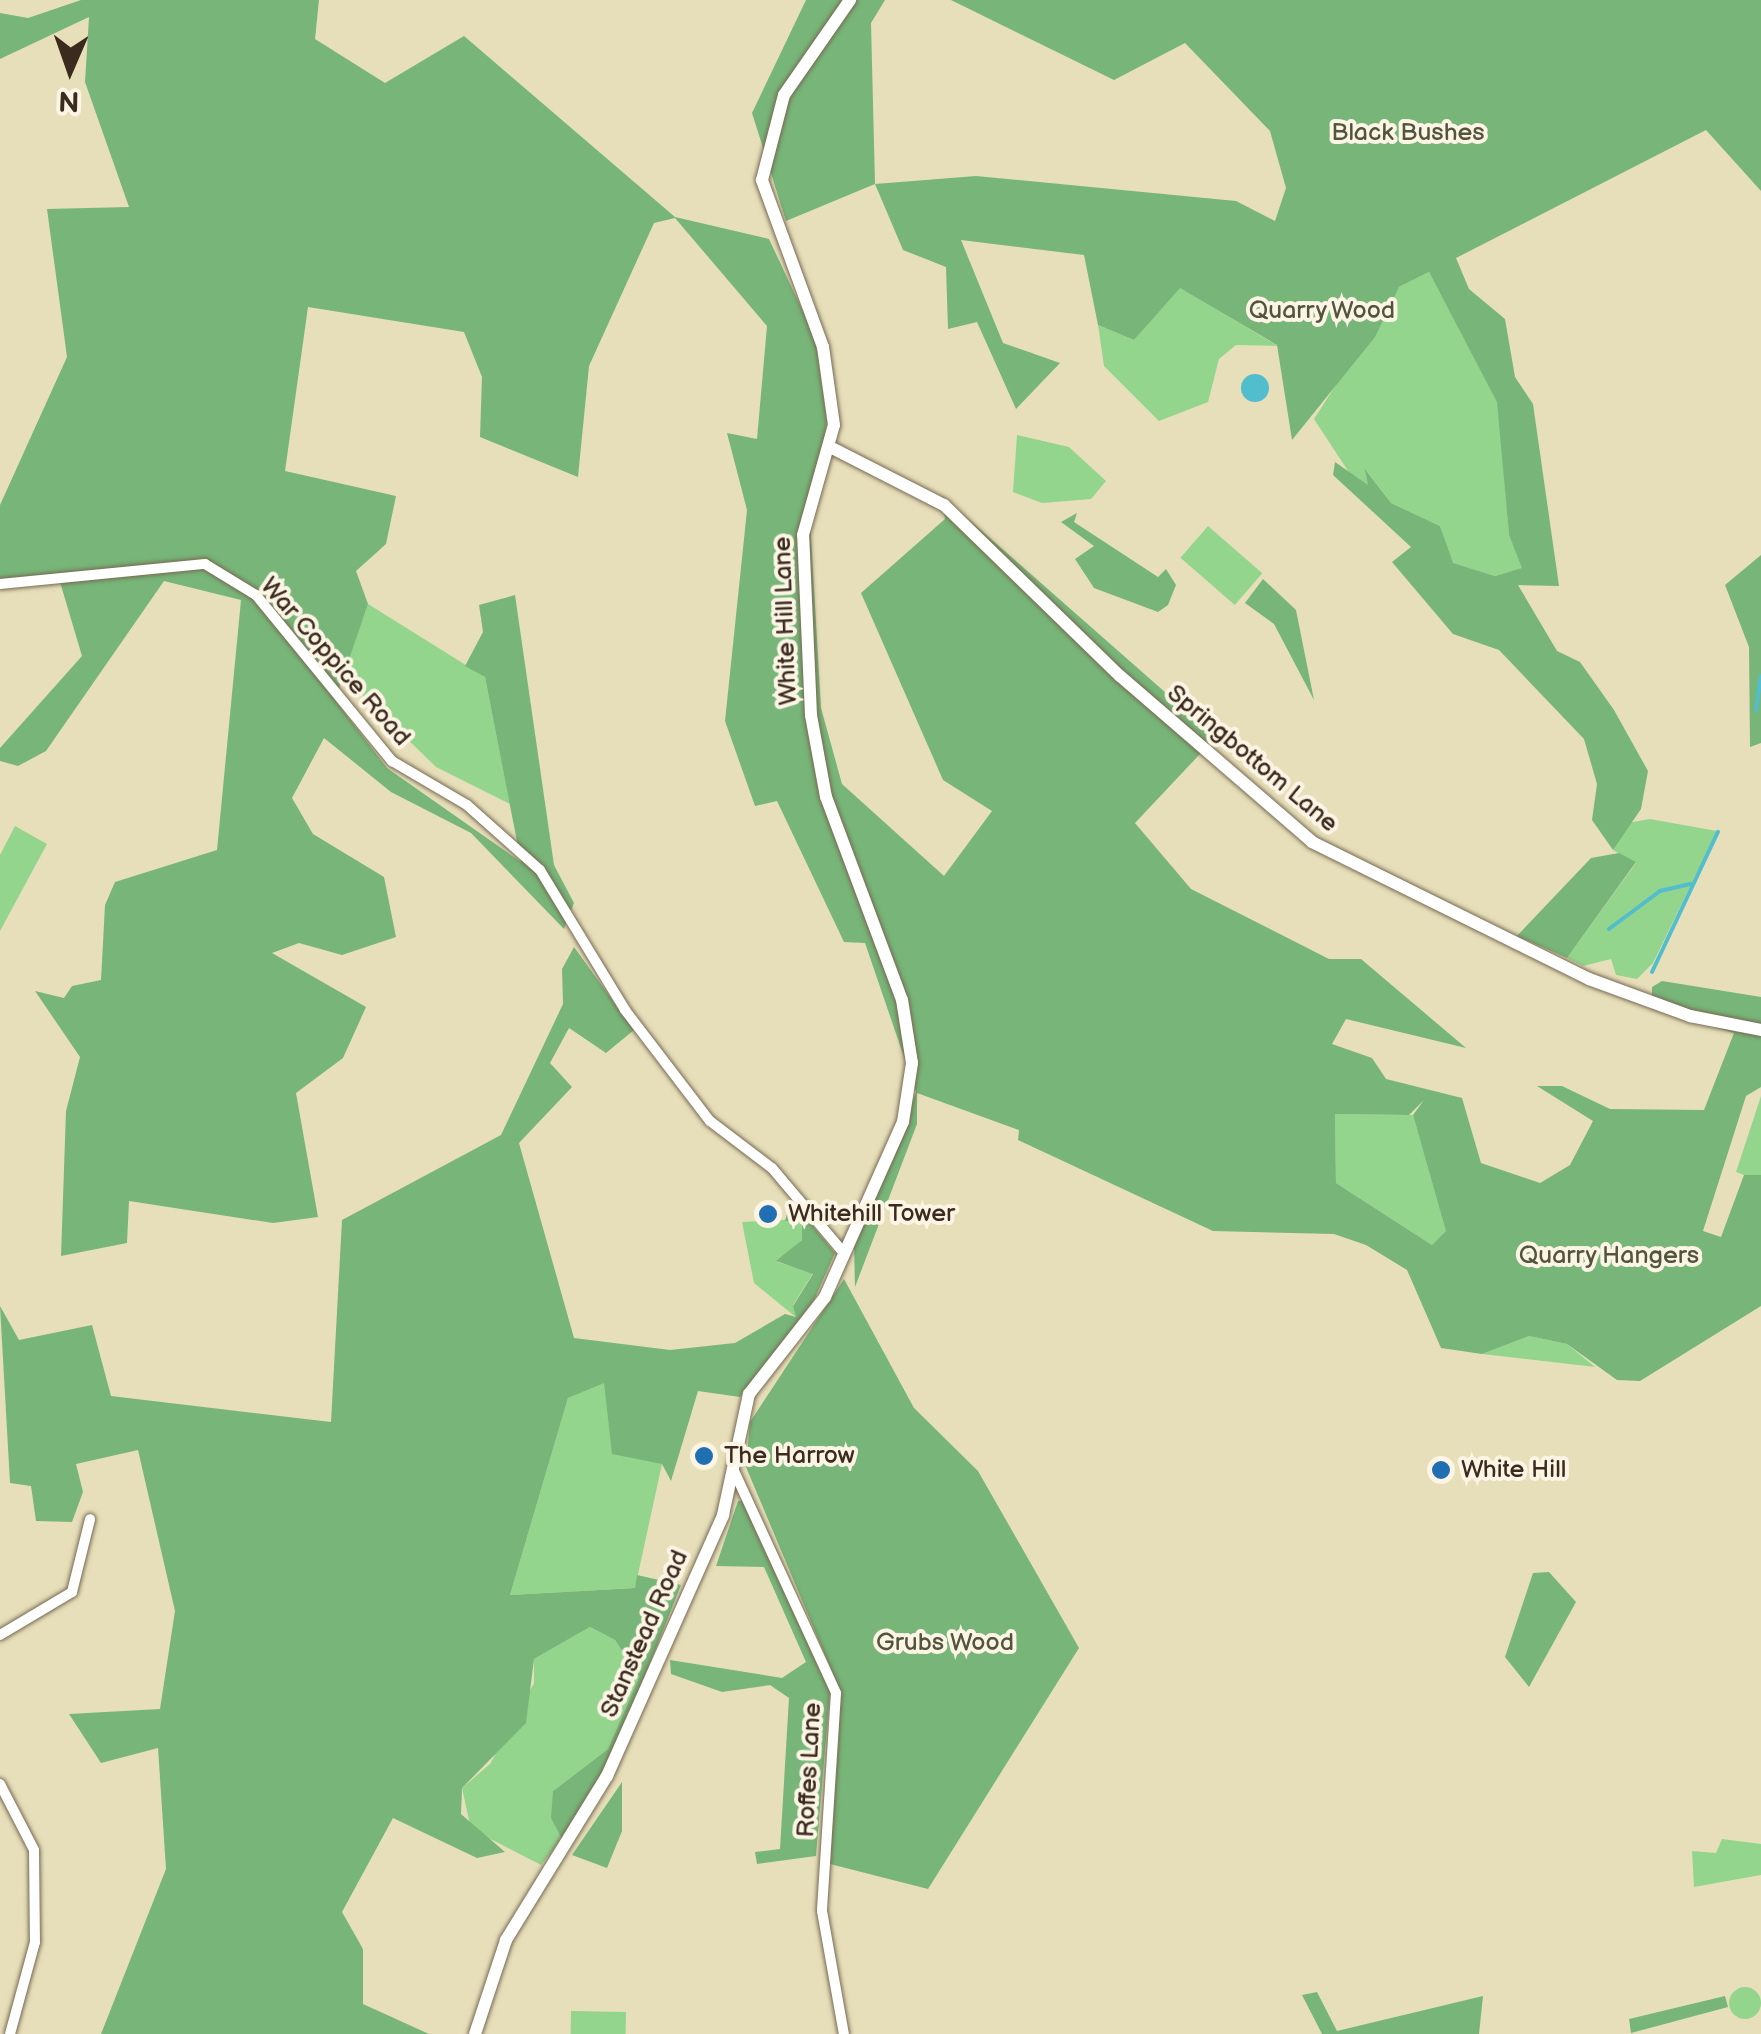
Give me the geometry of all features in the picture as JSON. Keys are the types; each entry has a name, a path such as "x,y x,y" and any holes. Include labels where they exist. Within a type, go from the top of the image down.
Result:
{"street":[{"name":"White Hill Lane","path":"843,1252 904,1122 912,1063 902,1000 826,797 811,715 803,534 830,446 824,348 762,180 784,94 850,0"},
{"name":"Springbottom Lane","path":"830,446 944,505 1312,842 1589,979 1761,1030"},
{"name":"War Coppice Road","path":"0,584 204,564 256,595 392,761 467,805 540,870 625,1010 710,1121 772,1168 843,1252"},
{"name":"Stanstead Road","path":"475,2034 506,1940 607,1776 734,1472 749,1394 824,1297 843,1252"},
{"name":"Roffes Lane","path":"734,1472 836,1693 822,1911 844,2034"},
{"path":"0,1635 72,1592 90,1519"},
{"path":"0,1784 34,1850 35,1942 10,2034"}],"green space":[{"name":"Quarry Hangers","path":"81,0 319,0 315,39 385,83 464,36 675,217 769,239 815,337 827,422 810,520 821,708 842,784 944,876 992,811 943,780 861,593 945,519 942,496 1216,737 1135,823 1191,889 1329,959 1361,959 1466,1048 1346,1019 1332,1044 1372,1058 1386,1079 1462,1098 1481,1163 1540,1183 1570,1165 1593,1121 1537,1086 1562,1086 1610,1109 1704,1110 1734,1033 1652,1009 1652,987 1662,981 1761,997 1761,1087 1746,1096 1703,1231 1721,1237 1744,1175 1761,1175 1761,1306 1640,1381 1617,1380 1567,1344 1529,1336 1482,1354 1441,1348 1407,1270 1366,1245 1334,1234 1213,1231 1018,1140 1019,1130 917,1093 917,1124 855,1287 854,1247 916,1092 865,943 844,942 777,801 755,806 725,721 747,510 727,433 757,439 767,326 675,218 654,223 589,366 578,477 480,437 482,377 464,332 308,307 285,471 396,496 386,544 356,571 368,604 335,700 387,768 521,862 485,677 465,666 483,632 479,605 515,595 554,865 574,903 564,929 471,833 391,792 324,738 292,798 313,834 384,877 396,937 342,955 299,943 272,953 366,1007 343,1058 296,1093 318,1217 273,1223 129,1201 127,1243 61,1256 66,1111 80,1057 35,991 64,998 72,986 101,980 105,905 115,882 217,850 241,600 164,581 46,751 18,766 0,761 0,748 82,656 60,582 0,584 0,505 67,357 47,209 129,207 85,82 89,17 0,59 0,13 28,18","holes":["1424,1100 1413,1115 1446,1231 1432,1245 1336,1183 1335,1114 1409,1115"]},
{"path":"806,0 885,0 871,23 875,184 786,221 752,113"},
{"path":"951,0 1761,0 1761,191 1706,130 1456,258 1469,289 1505,319 1515,377 1533,404 1559,586 1518,585 1557,651 1580,662 1614,710 1648,771 1641,809 1613,850 1592,820 1597,784 1584,739 1499,650 1453,634 1392,562 1411,547 1333,475 1335,462 1368,485 1365,469 1391,503 1440,526 1453,563 1495,576 1522,568 1509,535 1497,402 1429,272 1399,287 1375,337 1292,440 1277,345 1180,288 1134,340 1098,325 1084,255 961,240 1003,343 1060,363 1016,409 977,322 948,329 946,267 903,250 875,184 976,176 1236,201 1275,221 1286,188 1270,131 1185,43 1114,80"},
{"path":"1429,272 1498,402 1509,535 1523,568 1495,576 1452,563 1440,526 1391,503 1367,471 1369,486 1352,477 1314,419 1399,287"},
{"path":"1179,287 1278,346 1236,345 1219,359 1208,402 1159,421 1104,366 1098,325 1134,340"},
{"path":"1017,435 1069,447 1106,481 1091,499 1042,503 1013,492"},
{"path":"1077,513 1074,522 1158,577 1166,569 1176,585 1168,605 1158,612 1094,588 1075,559 1094,546 1061,522"},
{"path":"1208,526 1262,573 1235,605 1180,558"},
{"path":"1761,555 1761,743 1750,747 1749,647 1725,585"},
{"path":"1263,579 1296,610 1314,700 1274,624 1245,603"},
{"path":"368,604 485,677 510,804 436,767 356,689 344,670"},
{"path":"1650,819 1717,831 1653,963 1637,979 1616,975 1611,959 1583,966 1567,958 1636,863 1613,850 1627,823"},
{"path":"15,826 47,844 0,931 0,855"},
{"path":"1619,853 1636,862 1567,958 1517,936 1591,858"},
{"path":"574,947 634,1030 606,1053 569,1028 550,1063 572,1087 519,1143 574,1338 670,1350 735,1343 785,1314 796,1317 793,1306 813,1274 776,1261 802,1240 802,1220 785,1221 791,1200 835,1253 814,1300 740,1397 698,1391 671,1481 662,1464 612,1454 604,1383 568,1398 510,1595 635,1588 637,1575 681,1585 611,1761 562,1839 551,1818 553,1791 608,1749 639,1677 615,1640 590,1627 534,1659 526,1723 462,1788 461,1814 505,1852 477,1858 393,1818 342,1912 363,1949 363,2004 429,2034 101,2034 166,1869 158,1748 101,1763 69,1714 160,1709 175,1611 138,1450 76,1464 83,1492 72,1522 36,1521 31,1486 10,1483 0,1306 19,1340 92,1325 111,1396 331,1422 342,1220 501,1135 563,1004 562,969"},
{"path":"1761,1096 1761,1175 1744,1175 1736,1172"},
{"path":"1335,1114 1413,1115 1447,1232 1432,1245 1336,1183"},
{"path":"802,1219 802,1240 777,1262 813,1273 793,1305 797,1318 754,1283 742,1222"},
{"name":"Grubs Wood","path":"844,1279 914,1408 978,1471 1079,1648 928,1889 830,1864 841,1693 746,1467 750,1422"},
{"path":"1529,1336 1567,1344 1595,1367 1482,1354"},
{"path":"604,1382 662,1464 635,1588 510,1595 568,1398"},
{"path":"738,1501 747,1501 830,1691 816,1856 757,1864 755,1852 780,1849 789,1698 770,1685 722,1692 671,1674 670,1660 782,1678 806,1662 764,1567 716,1566"},
{"path":"1549,1572 1576,1602 1529,1687 1505,1657 1533,1573"},
{"path":"590,1627 615,1640 639,1677 608,1749 553,1791 562,1839 541,1865 471,1829 462,1788 490,1764 534,1683 534,1659"},
{"path":"622,1782 622,1831 607,1868 572,1855"},
{"path":"1722,1839 1761,1844 1761,1875 1694,1887 1692,1851 1716,1853"},
{"path":"1745,1987 1757,1991 1761,2003 1757,2015 1745,2019 1733,2015 1729,2003 1733,1991"},
{"path":"1317,1992 1337,2031 1483,1996 1479,2034 1322,2034 1302,1995"},
{"path":"1725,1996 1728,2007 1631,2033 1629,2019"},
{"path":"571,2011 626,2012 626,2034 571,2034"}],"water":[{"path":"1255,374 1265,378 1269,388 1265,398 1255,402 1245,398 1241,388 1245,378"}],"waterway":[{"path":"1756,710 1761,676"},
{"path":"1652,972 1718,832"},
{"path":"1609,929 1660,891 1690,884"}],"place":[{"name":"Whitehill Tower","path":"768,1214"},
{"name":"The Harrow","path":"704,1456"},
{"name":"White Hill","path":"1441,1470"}],"park label":[{"name":"Black Bushes","path":"1408,133"},
{"name":"Quarry Wood","path":"1322,311"}]}
